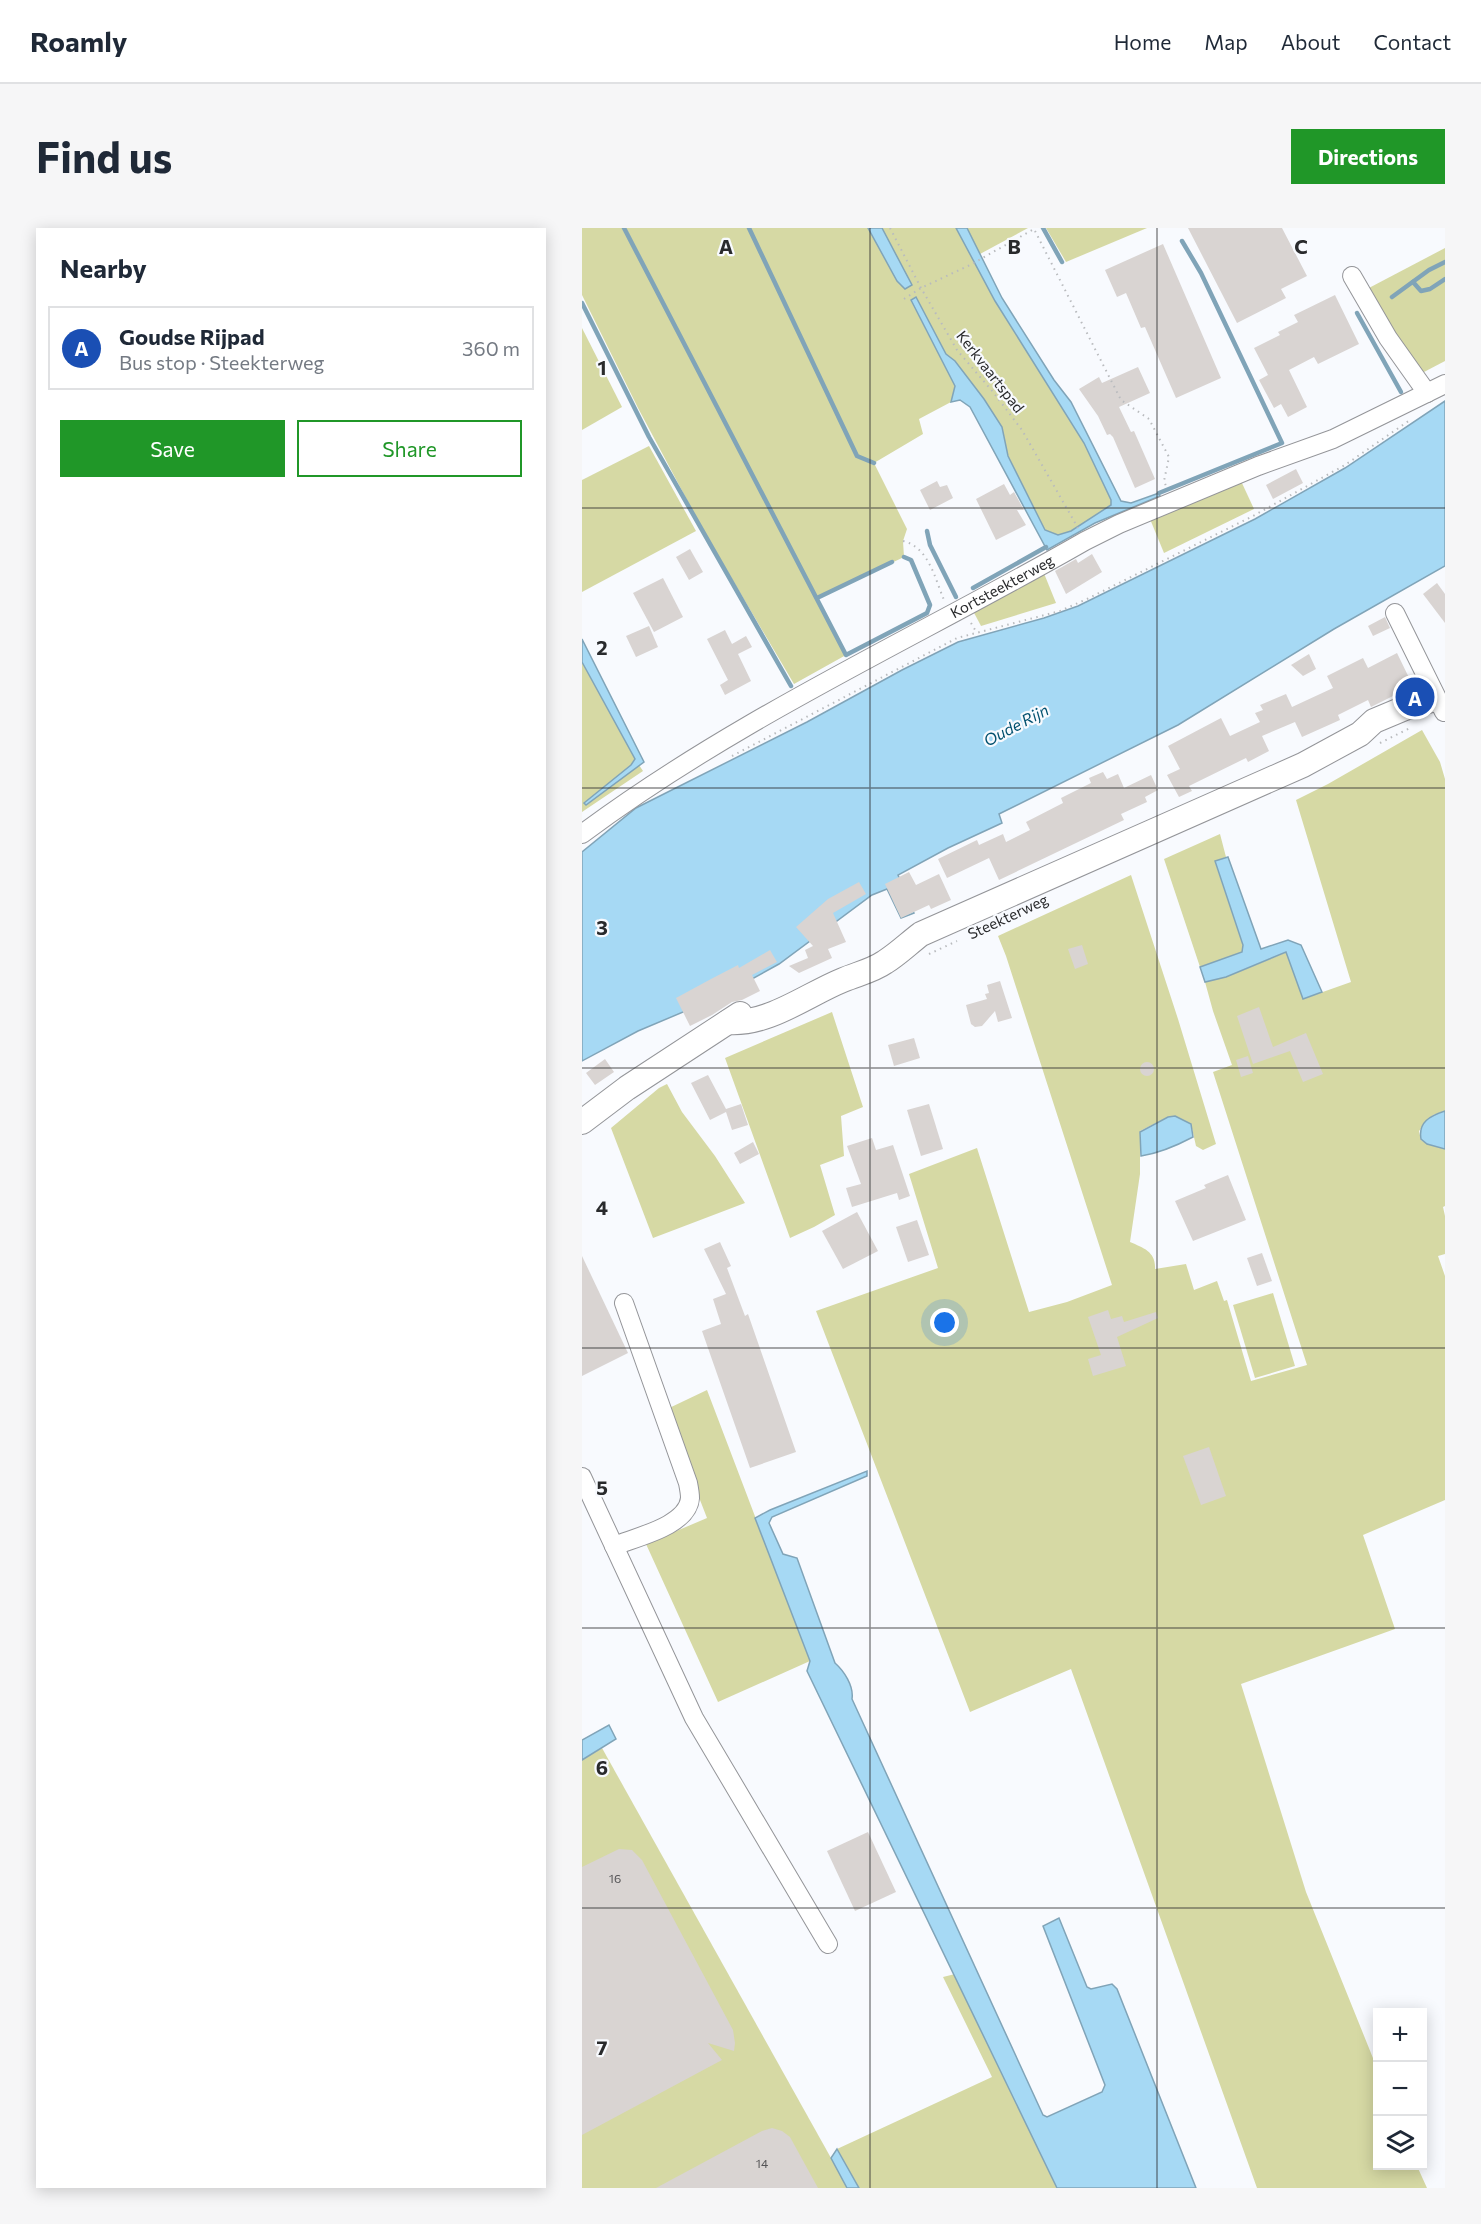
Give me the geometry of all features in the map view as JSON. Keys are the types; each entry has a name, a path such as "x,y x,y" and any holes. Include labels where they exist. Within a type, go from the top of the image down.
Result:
{"main road":[{"name":"Steekterweg","path":"582,1122 627,1088 728,1022 741,1023 767,1017 845,979 883,947 905,936 921,946 1303,765 1369,739 1374,721 1405,708 1439,700"}],"street":[{"path":"1352,276 1388,338 1427,393"},
{"name":"Kortsteekterweg","path":"582,834 716,743 787,702 1119,524 1258,466 1333,439 1445,384"},
{"path":"1395,613 1439,700"},
{"path":"614,1546 675,1522 685,1513 690,1499 688,1483 624,1303"},
{"path":"582,1477 694,1718 828,1944"}],"path":[{"name":"Kerkvaartspad","path":"890,228 957,350 1022,430 1077,527"},
{"path":"904,299 1034,229 1121,400 1149,418 1169,457 1164,482"},
{"path":"732,756 957,638 1060,611 1253,516 1345,465 1419,414 1427,393"},
{"path":"903,542 919,548 925,555 950,614"},
{"path":"1369,739 1439,700"},
{"name":"Steekterweg","path":"921,946 961,939"}],"green space":[{"path":"582,228 622,228 774,515 626,228 868,228 885,259 911,285 882,228 956,228 995,301 1084,443 1111,500 1111,505 1071,531 1058,535 1045,530 1008,456 1002,427 955,361 946,354 916,297 911,301 955,386 951,402 919,419 923,434 874,463 907,529 903,541 904,557 818,598 846,655 794,684 702,528 638,408 582,295"},
{"path":"967,228 1028,228 980,254"},
{"path":"1046,228 1147,228 1066,262"},
{"path":"1445,248 1445,361 1424,372 1391,335 1367,289"},
{"path":"582,328 622,407 582,430"},
{"path":"649,446 696,531 582,592 582,480"},
{"path":"1241,481 1254,509 1164,553 1150,519"},
{"path":"1043,571 1056,603 981,626 972,609"},
{"path":"582,662 635,759 586,805 639,765 643,771 582,812"},
{"path":"1422,730 1440,762 1445,779 1445,1111 1433,1115 1419,1131 1421,1140 1445,1149 1445,1206 1443,1207 1445,1254 1438,1256 1445,1276 1445,1500 1363,1535 1395,1629 1241,1684 1306,1892 1373,2058 1373,2170 1419,2170 1427,2188 1257,2188 1071,1669 970,1712 816,1311 938,1268 909,1174 977,1148 1029,1312 1067,1302 1112,1285 998,936 1131,875 1216,1144 1203,1150 1196,1146 1191,1124 1168,1117 1140,1131 1140,1174 1130,1242 1151,1255 1155,1269 1186,1264 1194,1290 1217,1281 1224,1301 1227,1300 1251,1381 1307,1365 1213,1072 1232,1065 1205,982 1226,977 1287,952 1303,999 1351,982 1296,800"},
{"path":"1220,834 1226,857 1215,862 1243,945 1242,952 1200,967 1164,859"},
{"path":"832,1012 863,1107 841,1116 844,1156 820,1165 835,1215 790,1238 725,1058"},
{"path":"667,1084 682,1112 715,1156 745,1203 653,1238 611,1128"},
{"path":"1273,1293 1295,1366 1255,1378 1233,1305"},
{"path":"707,1390 810,1661 718,1702 646,1544 707,1518 665,1410"},
{"path":"602,1748 847,2188 582,2188 582,1760"},
{"path":"955,1974 1057,2188 859,2188 837,2149 992,2077 943,1977"}],"water":[{"path":"868,228 882,228 912,285 905,289 897,281"},
{"path":"956,228 967,228 1002,298 1054,380 1071,402 1121,501 1131,503 1159,493 1160,496 1095,523 1047,550 970,407 960,400 951,402 955,386 911,300 916,297 946,354 955,361 1002,427 1008,456 1045,530 1058,535 1071,531 1111,505 1111,500 1084,443 995,301"},
{"name":"Oude Rijn","path":"1445,401 1445,566 1334,629 1178,725 999,814 1002,823 898,875 914,913 901,918 887,889 872,895 779,964 721,996 638,1031 582,1061 582,852 636,808 807,722 958,642 1078,606 1255,519 1345,468"},
{"path":"582,639 644,762 586,805 584,803 631,765 635,759 582,662"},
{"path":"1228,857 1261,949 1288,940 1301,945 1322,992 1303,999 1286,952 1226,977 1205,982 1200,967 1242,952 1243,945 1215,861"},
{"path":"1445,1111 1445,1149 1427,1144 1421,1139 1421,1128 1434,1115"},
{"path":"1175,1116 1191,1124 1193,1137 1168,1149 1141,1156 1140,1132 1168,1117"},
{"path":"867,1471 867,1476 772,1517 769,1523 783,1554 797,1558 835,1663 850,1684 852,1699 1043,2115 1047,2117 1102,2092 1105,2085 1043,1926 1059,1918 1087,1987 1091,1989 1112,1984 1117,1989 1196,2188 1057,2188 807,1671 810,1661 755,1518"},
{"path":"609,1725 616,1739 582,1760 582,1740"},
{"path":"837,2149 859,2188 847,2188 831,2158"}],"building":[{"path":"1188,228 1282,228 1307,276 1281,289 1286,298 1237,323"},
{"path":"1163,244 1221,378 1176,398 1145,327 1141,328 1126,293 1117,297 1105,270"},
{"path":"1335,295 1359,344 1318,364 1314,357 1289,370 1307,407 1288,417 1281,404 1274,408 1259,380 1268,375 1254,348 1280,335 1278,332 1298,322 1294,315"},
{"path":"1138,367 1150,393 1119,407 1131,432 1134,431 1155,479 1135,488 1113,437 1110,434 1107,435 1098,416 1079,389 1099,377 1102,383"},
{"path":"1296,469 1303,483 1273,499 1266,485"},
{"path":"937,481 940,487 947,485 953,498 930,510 920,490"},
{"path":"1004,484 1010,495 1014,492 1024,510 1017,510 1026,525 996,540 976,499"},
{"path":"690,549 703,572 689,580 676,557"},
{"path":"1092,554 1102,572 1066,594 1055,571 1076,559 1078,563"},
{"path":"663,578 683,617 654,632 633,593"},
{"path":"1437,583 1445,594 1445,623 1423,594"},
{"path":"1385,617 1390,628 1373,636 1368,626"},
{"path":"649,626 658,647 636,657 626,636"},
{"path":"725,630 732,644 746,636 752,647 738,654 751,681 725,695 720,685 728,680 707,639"},
{"path":"1397,653 1413,686 1371,707 1368,700 1338,715 1340,720 1302,737 1295,722 1262,736 1269,751 1248,762 1246,758 1189,786 1192,791 1179,797 1167,775 1180,769 1168,746 1221,718 1230,736 1260,722 1255,713 1263,710 1260,705 1286,694 1292,707 1333,688 1327,676 1363,658 1368,668"},
{"path":"1309,654 1316,669 1303,676 1291,665"},
{"path":"1103,772 1107,779 1118,774 1124,788 1151,775 1158,790 1145,797 1147,802 1121,814 1124,820 999,880 989,858 947,878 938,859 977,840 979,845 1003,834 1006,842 1030,830 1026,822 1063,803 1061,798 1091,783 1089,778"},
{"path":"909,872 916,885 939,874 951,900 931,909 929,905 901,918 885,884"},
{"path":"859,882 866,894 833,913 846,942 828,949 832,958 799,973 789,966 808,958 805,950 813,946 796,927 828,899"},
{"path":"1082,945 1088,964 1075,969 1068,949"},
{"path":"770,950 777,962 752,975 760,991 732,1002 690,1026 676,998 738,965 739,968"},
{"path":"1000,981 1012,1018 998,1022 995,1011 982,1026 975,1027 971,1024 966,1005 987,999 985,994 989,993 987,985"},
{"path":"1259,1007 1273,1047 1306,1033 1323,1074 1303,1082 1290,1051 1253,1064 1237,1016"},
{"path":"914,1038 920,1058 894,1066 888,1045"},
{"path":"1248,1056 1253,1073 1241,1077 1236,1060"},
{"path":"605,1059 614,1072 595,1085 586,1073"},
{"path":"1147,1062 1152,1064 1154,1069 1152,1074 1147,1076 1142,1074 1140,1069 1142,1064"},
{"path":"708,1075 726,1109 741,1104 748,1125 732,1130 726,1112 710,1120 691,1083"},
{"path":"929,1104 943,1149 921,1156 907,1110"},
{"path":"872,1138 876,1150 893,1145 910,1196 899,1200 897,1193 852,1207 846,1188 861,1184 847,1146"},
{"path":"753,1142 759,1154 740,1164 734,1153"},
{"path":"1228,1175 1246,1220 1193,1241 1175,1201 1206,1188 1204,1185"},
{"path":"857,1212 878,1251 843,1269 822,1231"},
{"path":"917,1220 929,1255 908,1262 896,1227"},
{"path":"720,1242 731,1266 727,1268 745,1316 748,1314 796,1452 750,1468 702,1331 721,1324 713,1299 726,1294 704,1249"},
{"path":"1262,1253 1272,1281 1257,1286 1247,1258"},
{"path":"582,1256 628,1353 582,1376"},
{"path":"1108,1310 1111,1319 1122,1316 1124,1322 1156,1312 1158,1318 1117,1337 1126,1366 1093,1376 1088,1359 1101,1355 1088,1317"},
{"path":"1209,1447 1226,1496 1201,1505 1183,1456"},
{"path":"868,1832 896,1892 855,1911 827,1851"},
{"path":"619,1849 632,1850 642,1860 733,2030 734,2051 708,2043 722,2060 582,2135 582,1867"},
{"path":"772,2128 790,2137 818,2188 656,2188 762,2131"}],"waterway":[{"path":"624,228 846,655 927,613 930,605 911,560 904,557"},
{"path":"749,228 857,456 874,463"},
{"path":"1043,228 1062,262"},
{"path":"1159,493 1282,443 1201,273 1182,241"},
{"path":"1392,297 1429,270 1445,262"},
{"path":"1413,282 1421,291 1430,289 1445,279"},
{"path":"582,303 649,437 791,686"},
{"path":"1357,313 1401,392"},
{"path":"927,531 930,545 956,597"},
{"path":"973,588 1046,547"},
{"path":"817,598 892,562"}],"place":[{"name":"Goudse Rijpad","path":"1415,697"}]}
